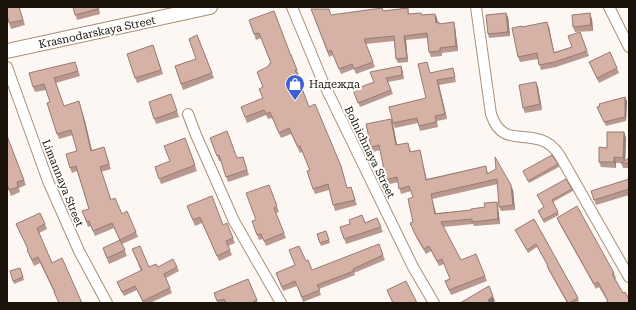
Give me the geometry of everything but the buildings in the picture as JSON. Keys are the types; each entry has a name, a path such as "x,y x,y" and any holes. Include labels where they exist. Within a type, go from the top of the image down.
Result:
{"street":[{"name":"Krasnodarskaya Street","path":"7,51 210,7"},
{"name":"Bolnichnaya Street","path":"292,7 322,82 413,267 434,303"},
{"path":"476,7 493,120 506,134 542,140 549,143 553,147 560,156 629,277"},
{"path":"609,7 629,47"},
{"name":"Limannaya Street","path":"7,67 48,181 79,251 107,303"},
{"path":"188,114 234,221 281,303"}],"place":[{"name":"Надежда","path":"295,101"}]}
